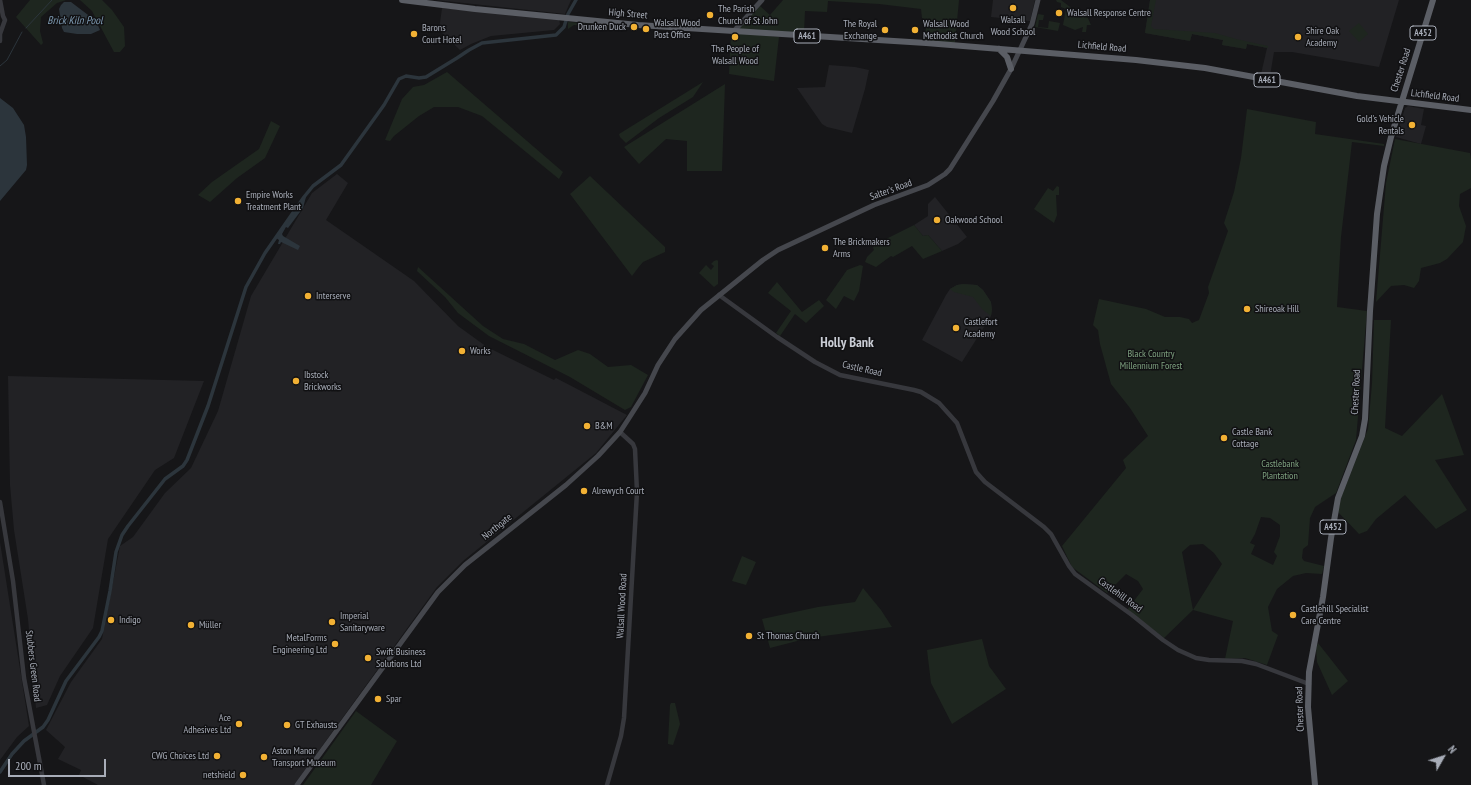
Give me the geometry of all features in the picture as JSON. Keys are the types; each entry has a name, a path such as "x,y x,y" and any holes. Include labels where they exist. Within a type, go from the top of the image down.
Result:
{"highway":[{"name":"High Street","path":"402,0 644,26 732,31"},
{"name":"Chester Road","path":"1315,785 1309,722 1309,684 1311,660 1323,598 1338,498 1353,461 1363,430 1370,314 1378,214 1384,166 1391,137 1433,0"},
{"name":"Lichfield Road","path":"732,31 1084,55 1194,66 1357,96 1471,110"},
{"path":"999,49 1007,57 1011,69"}],"main road":[{"path":"732,31 762,0"},
{"name":"Salter's Road","path":"719,295 778,250 874,205 928,185 945,174 958,159 1011,69 1032,24 1038,0"},
{"name":"Northgate","path":"297,785 424,610 449,579 582,472 598,456 620,432 645,393 658,365 675,339 695,316 719,295"}],"street":[{"path":"0,0 1,16 5,20 1,26 0,41"},
{"name":"Castle Road","path":"719,295 777,337 815,362 840,375 914,390 921,392 939,403 957,423 968,450"},
{"name":"Walsall Wood Road","path":"607,785 621,736 624,718 637,492 635,449 633,444 620,432"},
{"name":"Castlehill Road","path":"968,450 976,472 980,477 1004,498 1044,526 1051,534 1068,566 1076,574 1163,640 1178,650 1196,658 1242,661 1256,664 1309,684"},
{"name":"Stubbers Green Road","path":"0,502 14,581 24,678 44,785"}],"shaded area":[{"path":"436,0 571,0 565,14"},
{"name":"Walsall Wood School","path":"993,0 1035,0 1030,21 991,17"},
{"name":"Shire Oak Academy","path":"1150,0 1399,0 1379,67 1292,52 1274,52 1270,76 1261,74 1267,48 1247,44 1246,49 1222,45 1223,40 1192,34 1190,41 1145,33"},
{"path":"442,8 559,19 560,24 554,30 491,36 460,50 439,30"},
{"path":"829,65 855,67 869,70 852,133 827,127 822,124 797,88 825,87"},
{"name":"Gold's Vehicle Rentals","path":"1408,106 1424,109 1421,125 1426,126 1421,144 1396,137 1405,108"},
{"path":"337,174 348,183 326,220 414,281 458,326 487,347 554,380 556,378 627,415 596,453 463,561 437,587 294,785 98,785 79,775 81,770 58,759 65,747 46,730 71,682 102,639 120,546 133,537 165,493 191,468 218,411 251,296 312,193"},
{"name":"Oakwood School","path":"935,197 967,237 958,244 942,251 928,235 923,236 914,225 928,216 928,204"},
{"name":"Castlefort Academy","path":"957,285 977,285 983,290 991,302 992,310 991,316 962,362 922,340 950,289"},
{"path":"8,376 204,381 174,458 155,470 108,539 93,628 60,676 47,705 36,708 28,619 14,530 10,485"},
{"path":"0,542 29,726 17,737 0,760"}],"green space":[{"path":"30,0 66,0 57,3 41,17 40,31 43,43 41,45 16,17"},
{"path":"80,0 102,0 112,10 124,27 125,46 120,52 114,52 92,11"},
{"path":"783,0 959,0 955,43 923,42 927,23 922,18 921,9 879,4 828,1 827,12 805,11 804,33 737,29 760,6 770,15"},
{"path":"1056,0 1061,0 1074,10 1087,16 1091,25 1087,25 1086,32 1082,32 1083,27 1075,30 1063,25 1066,9 1061,7 1061,3 1057,2"},
{"path":"1150,0 1156,0 1151,26 1154,29 1215,33 1268,46 1268,48 1247,44 1246,49 1222,45 1223,40 1192,34 1190,41 1145,33"},
{"path":"1038,14 1044,15 1043,20 1039,20 1038,27 1048,28 1049,21 1060,23 1058,31 1035,27"},
{"path":"568,22 609,26 606,29 574,25 568,29"},
{"path":"1359,23 1368,34 1359,42 1349,31"},
{"path":"731,32 779,37 774,81 729,74"},
{"path":"447,72 563,172 559,179 482,116 458,107 434,107 419,116 390,141 385,140 402,99 413,87 424,85"},
{"path":"703,82 693,97 659,118 626,143 620,137 619,134"},
{"path":"725,84 722,171 687,171 687,141 666,139 639,164 624,147"},
{"path":"1247,109 1316,122 1315,134 1384,144 1384,146 1352,142 1341,237 1337,307 1367,311 1356,440 1336,493 1315,507 1310,518 1308,545 1303,549 1302,558 1304,561 1324,566 1322,574 1306,573 1293,576 1277,589 1268,607 1272,631 1278,635 1267,665 1245,658 1225,659 1233,621 1193,610 1164,638 1127,610 1143,589 1138,581 1126,574 1107,593 1072,567 1062,546 1126,468 1123,460 1148,436 1130,408 1111,384 1100,344 1098,330 1093,325 1099,299 1146,309 1165,317 1180,317 1189,319 1192,323 1199,320 1209,293 1208,287 1228,231 1224,223 1234,192 1241,158","holes":["1261,517 1270,518 1280,525 1280,536 1274,552 1277,556 1273,565 1251,554 1255,545 1250,543","1203,544 1214,553 1222,564 1193,610 1182,552 1190,545"]},
{"path":"271,121 280,126 265,158 237,178 210,202 198,195 212,182 259,149"},
{"path":"1395,139 1470,153 1471,188 1460,194 1459,206 1466,226 1463,242 1447,259 1440,263 1421,268 1419,281 1414,288 1404,285 1391,286 1376,302 1386,183"},
{"path":"590,176 665,247 665,252 643,262 632,276 570,194"},
{"path":"1057,186 1059,187 1059,195 1056,195 1057,215 1054,223 1034,209 1048,188 1053,191"},
{"path":"914,225 923,236 928,235 942,251 923,259 912,246 893,257 891,256 876,267 865,262 867,257 874,250 873,247 878,243"},
{"path":"717,260 718,284 714,287 699,273 706,265 711,270 714,266 711,264"},
{"path":"860,265 863,266 859,291 854,301 844,296 836,309 826,300 847,270"},
{"path":"418,267 483,326 503,339 524,344 555,360 578,350 590,354 608,367 631,365 648,375 631,407 625,410 570,377 489,336 458,313 445,297 417,271"},
{"path":"777,282 802,312 819,300 824,306 806,323 795,314 780,336 776,333 791,311 768,293"},
{"path":"957,285 977,285 983,290 991,302 991,316 982,309 973,297 954,292 950,289"},
{"path":"1374,320 1391,320 1385,428 1402,436 1442,394 1464,455 1435,460 1467,510 1436,529 1405,495 1376,519 1367,531 1359,534 1338,512 1341,498 1368,429 1372,383"},
{"path":"742,556 756,562 746,585 732,581"},
{"path":"863,588 881,610 892,627 809,638 770,648 762,619 818,607 855,602"},
{"path":"982,639 989,666 1006,689 952,724 931,683 927,650"},
{"path":"1318,643 1348,681 1332,695 1317,662 1316,649"},
{"path":"671,703 675,703 680,724 673,745 668,744"},
{"path":"356,711 397,741 371,785 303,785"}],"water":[{"name":"Brick Kiln Pool","path":"64,2 71,2 96,21 100,30 91,34 64,32 59,9"},
{"path":"0,98 13,108 24,125 27,165 26,170 0,201"},
{"path":"307,193 303,208 288,228 286,227 282,234 300,246 298,250 281,242 278,244 279,240 276,238"}],"waterway":[{"path":"26,28 52,0"},
{"path":"0,772 12,754 24,741 43,727 48,720 66,681 99,637 102,631 116,552 122,535 165,479 183,466 187,460 208,406 246,287 265,253 304,197 313,186 341,165 384,105 399,79 406,76 419,78 426,77 482,43 556,35 564,27 568,14 576,0"},
{"path":"0,66 7,60 22,32"}],"place":[{"name":"Walsall Wood School","path":"1013,8"},
{"name":"Walsall Response Centre","path":"1059,13"},
{"name":"The Parish Church of St John","path":"710,15"},
{"name":"Drunken Duck","path":"634,27"},
{"name":"Walsall Wood Post Office","path":"646,29"},
{"name":"The Royal Exchange","path":"885,30"},
{"name":"Walsall Wood Methodist Church","path":"915,30"},
{"name":"Barons Court Hotel","path":"414,34"},
{"name":"The People of Walsall Wood","path":"735,37"},
{"name":"Shire Oak Academy","path":"1298,37"},
{"name":"Gold's Vehicle Rentals","path":"1412,125"},
{"name":"Empire Works Treatment Plant","path":"238,201"},
{"name":"Oakwood School","path":"937,220"},
{"name":"The Brickmakers Arms","path":"825,248"},
{"name":"Interserve","path":"308,296"},
{"name":"Shireoak Hill","path":"1247,309"},
{"name":"Castlefort Academy","path":"956,328"},
{"name":"Works","path":"462,351"},
{"name":"Ibstock Brickworks","path":"296,381"},
{"name":"B&M","path":"587,426"},
{"name":"Castle Bank Cottage","path":"1224,438"},
{"name":"Alrewych Court","path":"584,491"},
{"name":"Castlehill Specialist Care Centre","path":"1293,615"},
{"name":"Indigo","path":"111,620"},
{"name":"Imperial Sanitaryware","path":"332,622"},
{"name":"Müller","path":"191,625"},
{"name":"St Thomas Church","path":"749,636"},
{"name":"MetalForms Engineering Ltd","path":"335,644"},
{"name":"Swift Business Solutions Ltd","path":"368,658"},
{"name":"Spar","path":"378,699"},
{"name":"Ace Adhesives Ltd","path":"239,724"},
{"name":"GT Exhausts","path":"287,725"},
{"name":"CWG Choices Ltd","path":"217,756"},
{"name":"Aston Manor Transport Museum","path":"264,757"},
{"name":"netshield","path":"243,775"}],"district":[{"name":"Holly Bank","path":"847,343"}],"park label":[{"name":"Black Country Millennium Forest","path":"1151,360"},
{"name":"Castlebank Plantation","path":"1280,470"}]}
